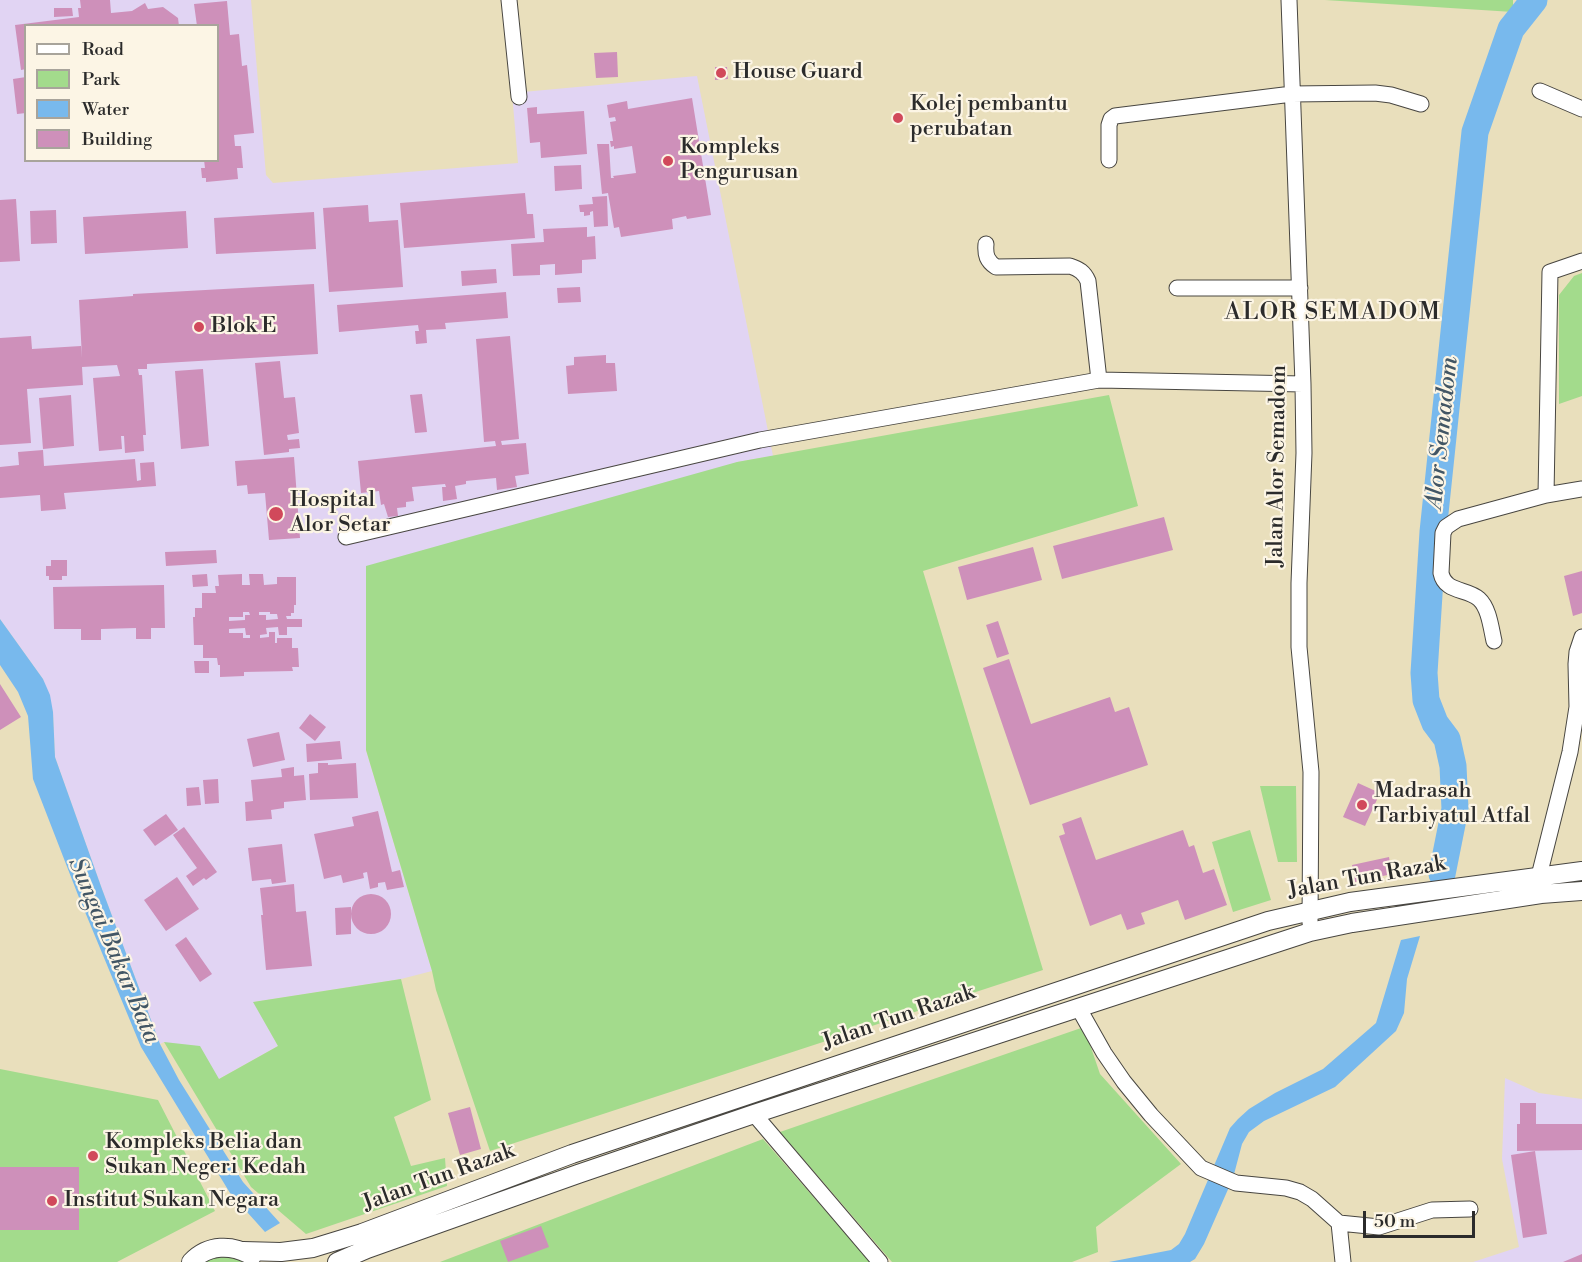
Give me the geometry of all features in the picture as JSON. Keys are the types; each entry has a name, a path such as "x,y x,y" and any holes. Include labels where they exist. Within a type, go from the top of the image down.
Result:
{"main road":[{"name":"Jalan Tun Razak","path":"191,1262 210,1249 225,1247 243,1251 281,1252 313,1248 362,1233 595,1146 1268,921 1350,902 1582,871"},
{"name":"Jalan Tun Razak","path":"337,1262 367,1249 578,1174 754,1114 1310,932 1352,923 1540,894 1582,891"},
{"path":"243,1251 258,1262"}],"street":[{"path":"510,0 519,97"},
{"name":"Jalan Alor Semadom","path":"1289,0 1303,384 1304,453 1299,648 1311,772 1310,932"},
{"path":"1539,91 1582,110"},
{"path":"1109,160 1109,125 1115,116 1292,94 1375,93 1391,95 1420,104"},
{"path":"986,244 986,255 990,263 996,267 1070,266 1079,268 1084,273 1088,281 1099,380"},
{"path":"1546,495 1550,272 1582,261"},
{"path":"1177,288 1300,288"},
{"path":"346,537 760,440 1099,380 1303,384"},
{"path":"1494,640 1485,608 1480,600 1453,588 1442,579 1443,533 1446,527 1458,519 1546,495 1582,489"},
{"path":"1539,876 1570,752 1577,707 1577,652 1582,637"},
{"path":"1078,1007 1104,1053 1124,1082 1151,1115 1201,1168 1236,1183 1286,1188 1300,1192 1312,1199 1339,1223 1379,1227 1432,1210 1470,1209"},
{"path":"754,1114 880,1262"},
{"path":"1339,1223 1343,1262"}],"shaded area":[{"name":"Hospital Alor Setar","path":"0,0 251,0 266,175 273,183 518,163 512,93 697,76 773,456 737,462 366,750 432,971 401,979 254,1002 278,1046 219,1079 164,1042 160,1044 55,757 53,712 43,679 0,619"},
{"path":"1505,1078 1539,1093 1582,1099 1582,1262 1473,1262 1519,1247 1502,1159"}],"green space":[{"path":"1325,0 1513,0 1513,12"},
{"path":"1582,273 1582,396 1559,404 1559,295 1574,276"},
{"path":"1109,395 1138,506 923,571 1043,970 490,1151 436,990 366,750 366,566 737,462"},
{"path":"1260,786 1296,786 1297,862 1278,862"},
{"path":"1250,830 1271,900 1233,912 1212,842"},
{"path":"401,979 431,1100 394,1117 411,1166 445,1158 447,1186 306,1234 251,1187 164,1042 200,1046 219,1079 278,1046 253,1002"},
{"path":"1084,1027 1100,1074 1181,1164 1096,1227 1098,1252 1072,1262 892,1262 780,1132"},
{"name":"Kompleks Belia dan Sukan Negeri Kedah","path":"0,1069 158,1100 215,1211 117,1262 0,1262"},
{"path":"763,1139 870,1262 440,1262"},
{"path":"226,1254 248,1262 201,1262 208,1258"}],"water":[{"name":"Sungai Bakar Bata","path":"0,619 43,679 50,695 55,757 160,1044 179,1080 243,1182 280,1223 265,1232 230,1193 141,1047 33,779 28,716 18,692 0,665"},
{"path":"1420,936 1407,979 1404,1013 1396,1031 1335,1087 1264,1121 1249,1132 1242,1144 1233,1178 1195,1259 1190,1262 1109,1262 1171,1250 1179,1244 1230,1128 1249,1109 1323,1069 1376,1023 1401,940"}],"building":[{"path":"80,0 110,0 111,13 132,11 145,3 148,9 163,7 178,18 179,24 24,24 24,69 21,70 15,25 79,17 78,8 81,8"},
{"path":"227,1 230,35 239,34 242,66 247,65 254,133 234,135 235,146 241,146 243,168 237,168 238,179 206,182 206,178 202,178 201,168 205,168 204,162 219,162 219,24 197,24 194,4"},
{"path":"54,8 72,8 73,16 54,17"},
{"path":"617,52 618,77 596,78 594,53"},
{"name":"House Guard","path":"715,67 727,67 728,79 715,80"},
{"path":"24,77 24,113 17,114 13,79"},
{"name":"Kompleks Pengurusan","path":"692,98 711,215 672,219 673,229 621,237 619,227 614,228 608,193 602,194 597,144 609,144 611,178 636,173 632,146 614,149 614,146 611,147 610,141 613,141 610,122 616,121 615,117 609,118 607,105 627,101 628,109"},
{"path":"537,107 537,114 584,111 587,154 541,158 540,142 530,143 527,108"},
{"path":"581,165 582,189 555,191 554,166"},
{"path":"525,193 527,214 533,214 535,238 404,248 400,203"},
{"path":"607,196 608,226 594,227 593,211 590,215 584,216 584,212 580,212 579,205 593,204 592,197"},
{"path":"16,199 20,261 0,262 0,200"},
{"path":"368,205 369,222 398,220 403,287 329,292 323,208"},
{"path":"56,210 57,243 31,244 30,211"},
{"path":"186,211 188,248 85,254 83,217"},
{"path":"314,212 316,249 216,254 214,218"},
{"path":"587,227 587,237 595,236 596,259 582,260 582,273 555,275 555,264 540,265 540,275 513,276 511,244 544,242 543,229"},
{"path":"496,269 497,283 462,286 461,271"},
{"name":"Blok E","path":"314,284 318,354 147,364 147,369 138,369 139,375 142,375 146,435 143,435 144,451 125,453 124,436 121,436 122,449 99,451 93,378 120,376 117,365 82,367 83,385 27,389 31,443 0,445 0,338 31,336 32,349 81,346 82,358 79,300 133,296 133,294"},
{"path":"580,287 581,302 558,303 557,288"},
{"path":"506,292 508,318 445,323 446,329 426,330 427,343 416,344 415,331 419,331 418,325 339,332 337,305"},
{"path":"510,336 519,439 501,441 502,445 526,443 529,474 515,476 517,487 497,490 496,478 466,481 466,484 455,486 457,499 443,501 442,487 446,487 445,484 412,487 414,501 406,502 406,507 397,508 398,516 388,517 384,504 381,505 379,491 361,493 358,461 496,446 495,441 484,442 476,339"},
{"path":"606,355 606,363 615,363 617,391 568,394 566,366 574,365 574,357"},
{"path":"280,361 284,398 295,397 299,433 287,435 288,440 299,439 300,448 289,449 289,452 264,455 255,363"},
{"path":"203,369 209,446 181,449 175,371"},
{"path":"422,394 427,432 415,433 410,395"},
{"path":"71,395 74,446 43,449 39,398"},
{"path":"43,450 44,466 135,459 137,481 141,480 140,463 154,462 156,486 64,493 66,509 41,511 40,495 0,498 0,467 19,465 18,452"},
{"path":"294,457 300,538 269,540 265,493 248,494 247,485 237,486 235,461"},
{"path":"1164,517 1173,550 1062,579 1053,546"},
{"path":"1033,547 1042,580 967,600 958,567"},
{"path":"216,550 217,563 166,566 165,552"},
{"path":"51,560 67,560 67,576 62,576 62,580 49,580 49,576 46,576 46,566 51,566"},
{"path":"1582,571 1582,613 1573,616 1564,576"},
{"path":"207,574 208,586 193,587 192,575"},
{"path":"242,574 242,585 250,585 249,574 263,574 264,585 277,584 277,577 296,577 294,613 286,616 287,619 302,619 302,627 287,627 287,635 279,635 278,627 266,628 267,634 260,635 260,638 269,637 269,632 275,632 275,643 277,643 277,638 292,638 292,648 298,648 299,667 292,667 293,671 244,672 244,676 220,677 220,665 218,665 217,658 203,658 203,645 194,645 193,617 195,617 195,608 202,608 202,593 216,593 215,586 219,586 218,575","holes":["243,612 249,612 250,615 245,615 245,620 229,621 229,617 243,617","259,612 277,614 278,619 266,620 266,615 259,615","245,628 246,635 250,635 250,638 243,638 243,633 229,633 229,629"]},
{"path":"164,585 165,628 151,628 151,639 136,639 136,628 101,629 101,640 81,640 81,629 54,629 53,587"},
{"path":"998,621 1009,654 997,658 986,625"},
{"path":"1009,659 1031,724 1110,697 1115,712 1129,707 1148,765 1030,805 983,668"},
{"path":"194,661 209,661 209,673 195,673"},
{"path":"0,684 21,717 0,730"},
{"path":"310,714 326,727 315,741 299,728"},
{"path":"279,732 285,760 253,767 247,739"},
{"path":"340,741 342,759 307,762 306,744"},
{"path":"318,763 328,763 328,765 356,763 358,798 310,800 309,774 318,773"},
{"path":"294,767 294,776 304,775 306,800 284,802 284,808 271,810 272,819 246,821 245,802 253,801 251,780 282,777 281,769"},
{"path":"218,779 219,803 205,804 203,780"},
{"name":"Madrasah Tarbiyatul Atfal","path":"1358,783 1380,793 1365,826 1343,817"},
{"path":"199,787 201,805 187,806 186,788"},
{"path":"378,811 392,872 400,870 404,887 387,890 385,882 378,883 378,887 370,889 367,872 363,873 364,878 343,883 341,875 324,879 314,834 354,826 352,817"},
{"path":"166,814 178,830 155,846 143,830"},
{"path":"1081,817 1096,860 1183,830 1189,847 1194,845 1203,873 1214,869 1227,905 1185,920 1178,900 1141,913 1145,924 1127,930 1121,914 1090,926 1059,836 1065,834 1062,824"},
{"path":"184,827 217,872 193,886 186,876 197,868 173,835"},
{"path":"282,844 286,882 272,884 271,879 252,881 248,848"},
{"path":"1389,857 1392,874 1355,882 1352,865"},
{"path":"177,877 199,909 166,931 144,900"},
{"path":"294,884 296,912 306,911 312,966 266,970 260,888"},
{"path":"371,894 385,900 391,914 385,928 371,934 357,928 351,914 357,900"},
{"path":"351,907 351,934 336,935 335,908"},
{"path":"186,937 212,974 200,982 175,945"},
{"path":"1520,1103 1536,1103 1536,1124 1582,1124 1582,1150 1517,1151"},
{"path":"470,1107 481,1149 460,1155 448,1113"},
{"path":"1535,1151 1547,1234 1523,1238 1511,1155"},
{"path":"0,1167 79,1167 79,1230 0,1230"},
{"path":"541,1226 549,1247 508,1262 500,1241"},
{"path":"1582,1254 1582,1262 1563,1262"}],"waterway":[{"name":"Alor Semadom","path":"1442,874 1455,809 1453,766 1447,739 1435,723 1426,700 1424,673 1433,532 1475,132 1511,29 1534,0"}],"place":[{"name":"House Guard","path":"721,73"},
{"name":"Kolej pembantu perubatan","path":"898,118"},
{"name":"Kompleks Pengurusan","path":"668,161"},
{"name":"Blok E","path":"199,327"},
{"name":"Hospital Alor Setar","path":"276,514"},
{"name":"Madrasah Tarbiyatul Atfal","path":"1362,805"},
{"name":"Kompleks Belia dan Sukan Negeri Kedah","path":"93,1156"},
{"name":"Institut Sukan Negara","path":"52,1201"}],"district":[{"name":"ALOR SEMADOM","path":"1333,313"}]}
